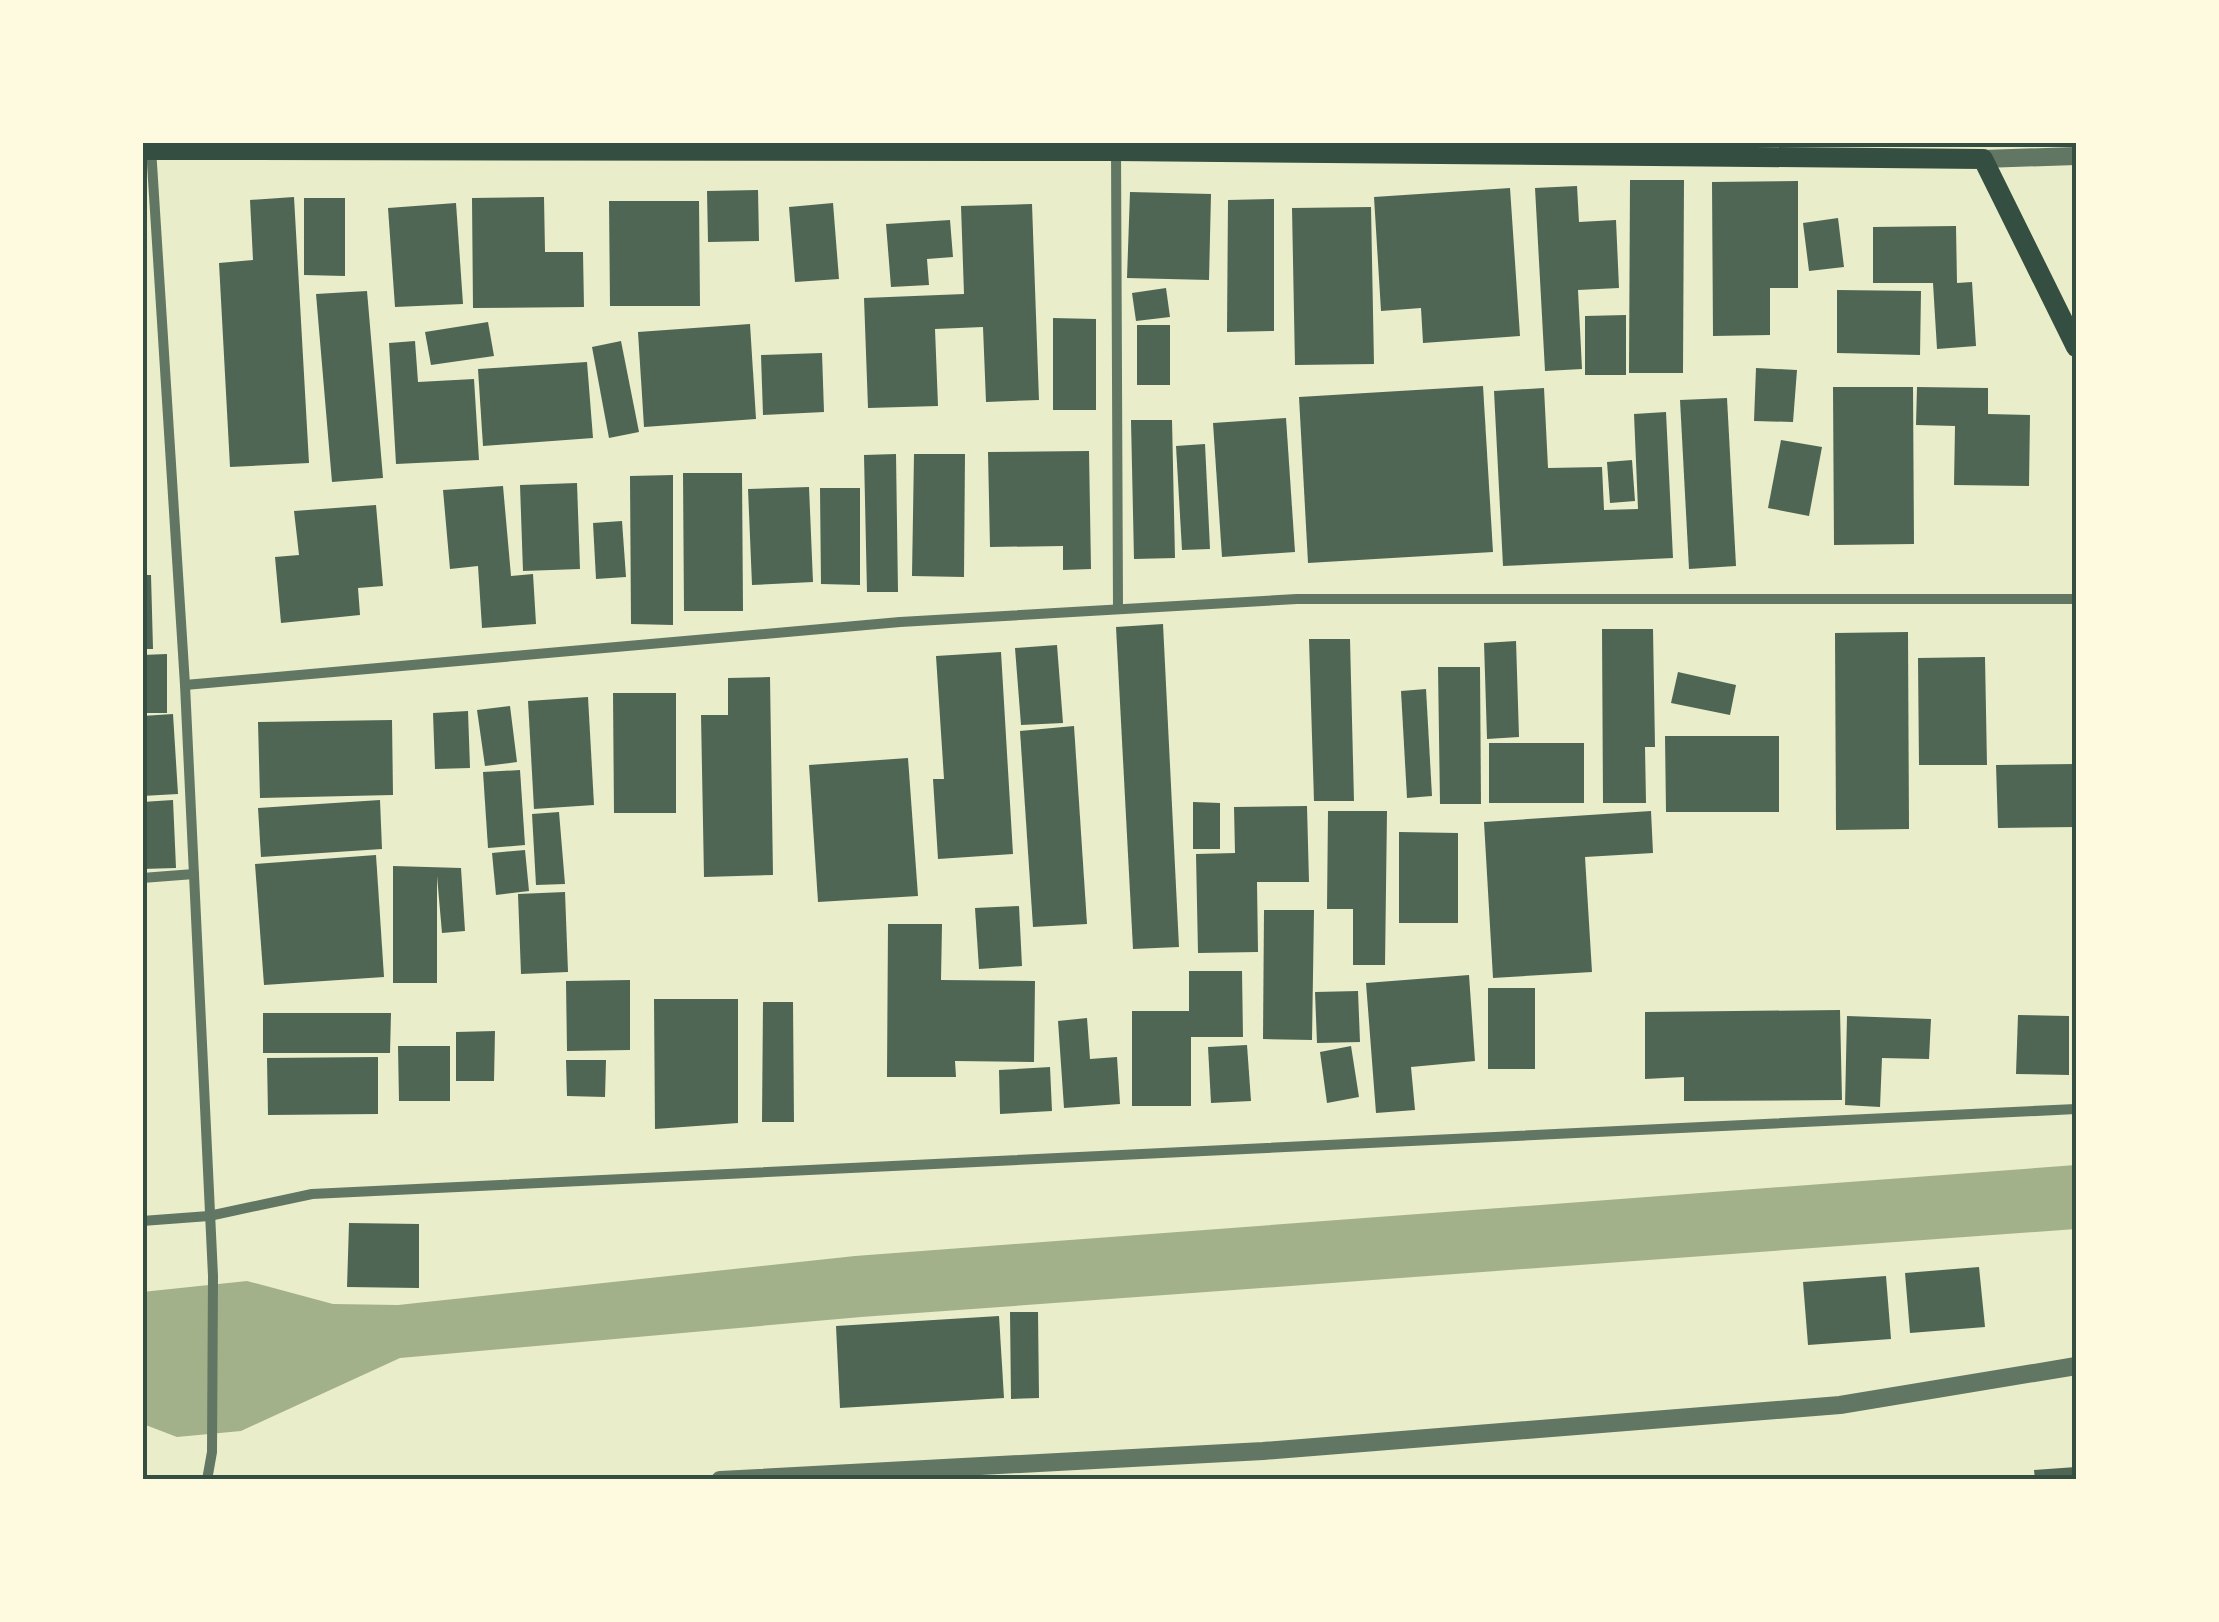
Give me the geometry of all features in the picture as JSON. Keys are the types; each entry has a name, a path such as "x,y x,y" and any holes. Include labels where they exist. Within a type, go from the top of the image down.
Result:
{"main road":[{"path":"148,147 1116,147 1984,160 2076,347"}],"street":[{"path":"148,147 186,685 210,1216 212,1452 207,1480"},
{"path":"1116,147 1118,609"},
{"path":"1984,160 2076,156"},
{"path":"186,685 900,622 1296,599 2076,600"},
{"path":"142,878 194,874"},
{"path":"142,1221 210,1216 312,1194 2076,1108"},
{"path":"720,1480 1263,1450 1820,1406 2076,1366"}],"shaded area":[{"path":"2076,1165 2076,1229 861,1317 400,1358 241,1431 177,1437 143,1424 142,1292 247,1281 333,1304 398,1305 855,1256"}],"building":[{"path":"1630,180 1684,180 1683,373 1629,373"},
{"path":"1798,181 1798,288 1770,288 1770,335 1713,336 1712,182"},
{"path":"1577,186 1579,222 1616,220 1619,288 1578,290 1582,369 1545,371 1535,188"},
{"path":"1510,188 1520,336 1423,343 1421,308 1381,311 1374,197"},
{"path":"758,190 759,241 708,242 707,191"},
{"path":"1130,192 1211,194 1209,280 1127,278"},
{"path":"294,197 309,463 230,467 219,263 253,260 250,200"},
{"path":"544,197 545,252 583,252 584,307 473,308 472,198"},
{"path":"304,198 345,198 345,276 304,275"},
{"path":"1274,199 1274,331 1227,332 1228,200"},
{"path":"609,201 699,201 700,306 610,306"},
{"path":"456,203 463,304 395,307 388,208"},
{"path":"833,203 839,279 795,282 789,207"},
{"path":"1032,204 1039,400 986,402 983,327 935,329 938,406 868,408 864,298 964,294 961,206"},
{"path":"1371,207 1374,364 1295,365 1292,208"},
{"path":"1838,218 1844,267 1809,271 1803,223"},
{"path":"950,220 953,257 927,259 929,285 891,287 886,224"},
{"path":"1956,226 1957,283 1972,282 1976,346 1937,349 1933,283 1873,283 1873,227"},
{"path":"1166,288 1170,317 1136,321 1132,293"},
{"path":"1837,290 1921,291 1920,355 1837,353"},
{"path":"367,291 383,478 332,482 316,294"},
{"path":"1626,315 1626,375 1585,375 1585,316"},
{"path":"1053,318 1096,319 1096,410 1053,410"},
{"path":"488,322 494,356 431,365 425,332"},
{"path":"750,324 756,419 644,427 638,332"},
{"path":"1137,325 1170,325 1170,385 1137,385"},
{"path":"415,341 418,382 474,379 479,460 396,464 389,343"},
{"path":"621,341 639,432 609,438 592,347"},
{"path":"822,353 824,412 763,415 761,355"},
{"path":"587,362 593,438 483,446 478,369"},
{"path":"1756,368 1797,370 1793,422 1754,421"},
{"path":"1483,386 1493,552 1308,563 1299,397"},
{"path":"1833,387 1913,387 1914,544 1834,545"},
{"path":"1917,387 1988,388 1988,414 2030,415 2029,486 1954,485 1955,426 1916,425"},
{"path":"1544,388 1548,468 1602,467 1604,510 1638,509 1634,414 1666,412 1673,558 1503,566 1494,391"},
{"path":"1727,398 1736,566 1689,569 1680,400"},
{"path":"1286,418 1295,552 1222,557 1213,423"},
{"path":"1131,420 1172,420 1175,558 1134,559"},
{"path":"1781,440 1822,447 1809,516 1768,508"},
{"path":"1205,444 1210,549 1182,550 1176,446"},
{"path":"1089,451 1091,569 1063,570 1063,546 990,547 988,452"},
{"path":"896,454 898,592 867,592 864,455"},
{"path":"914,454 965,454 964,577 912,576"},
{"path":"1632,460 1635,501 1610,503 1607,462"},
{"path":"683,473 742,473 743,611 684,611"},
{"path":"673,475 673,625 631,624 630,476"},
{"path":"577,483 580,569 523,571 520,485"},
{"path":"503,486 511,576 533,574 536,624 482,628 478,566 450,569 443,490"},
{"path":"809,487 813,582 752,585 748,489"},
{"path":"820,488 860,488 860,585 821,584"},
{"path":"376,505 383,586 358,588 360,615 281,623 275,557 299,555 294,511"},
{"path":"622,521 626,577 596,579 593,523"},
{"path":"142,575 151,575 153,649 142,649"},
{"path":"1163,624 1179,947 1133,949 1116,627"},
{"path":"1602,629 1653,629 1655,747 1645,747 1646,803 1603,803"},
{"path":"1908,632 1909,829 1836,830 1835,633"},
{"path":"1309,639 1350,639 1354,801 1314,801"},
{"path":"1516,641 1519,737 1487,739 1484,643"},
{"path":"1057,645 1063,723 1021,725 1015,648"},
{"path":"1001,652 1013,854 938,859 933,779 944,779 936,656"},
{"path":"167,654 167,713 142,713 142,655"},
{"path":"1985,657 1987,765 1919,765 1918,658"},
{"path":"1438,667 1480,667 1481,804 1440,804"},
{"path":"1678,672 1736,685 1730,715 1671,703"},
{"path":"770,677 773,875 704,877 701,715 728,715 728,678"},
{"path":"1426,689 1432,796 1407,798 1401,691"},
{"path":"613,693 676,693 676,813 614,813"},
{"path":"588,697 594,805 534,809 528,701"},
{"path":"510,706 517,762 485,766 477,710"},
{"path":"468,711 470,768 435,769 433,713"},
{"path":"173,714 178,794 142,796 142,716"},
{"path":"392,720 393,795 260,798 258,722"},
{"path":"1074,726 1087,924 1033,927 1020,731"},
{"path":"1665,736 1779,736 1779,812 1666,812"},
{"path":"1489,743 1584,743 1584,803 1489,803"},
{"path":"908,758 918,896 818,902 809,765"},
{"path":"2076,764 2076,827 1998,828 1996,765"},
{"path":"520,770 525,845 488,848 483,772"},
{"path":"173,800 176,868 142,869 142,802"},
{"path":"380,800 382,849 261,857 258,808"},
{"path":"1193,802 1220,803 1220,849 1193,849"},
{"path":"1307,806 1309,882 1257,882 1258,952 1198,953 1196,854 1235,853 1234,807"},
{"path":"1328,811 1387,811 1385,965 1353,965 1353,909 1327,909"},
{"path":"1651,811 1653,853 1585,857 1592,972 1493,978 1484,822"},
{"path":"559,812 565,884 536,885 532,814"},
{"path":"1399,832 1458,833 1458,923 1399,923"},
{"path":"525,850 529,891 496,895 492,853"},
{"path":"376,855 384,977 264,985 255,864"},
{"path":"393,866 461,868 465,931 442,933 437,876 437,983 393,983"},
{"path":"565,892 568,972 521,974 518,894"},
{"path":"1019,906 1022,966 979,969 975,908"},
{"path":"1264,910 1314,910 1312,1040 1263,1039"},
{"path":"888,924 942,924 941,980 1035,981 1034,1062 955,1061 956,1077 887,1077"},
{"path":"1189,971 1242,971 1243,1037 1191,1037 1191,1106 1132,1106 1132,1011 1189,1011"},
{"path":"1469,975 1475,1061 1411,1067 1415,1110 1376,1113 1366,983"},
{"path":"630,980 630,1050 567,1051 566,981"},
{"path":"1488,988 1535,988 1535,1069 1488,1069"},
{"path":"1358,991 1360,1042 1317,1043 1315,992"},
{"path":"654,999 738,999 738,1123 655,1129"},
{"path":"763,1002 793,1002 794,1122 762,1122"},
{"path":"1840,1010 1842,1100 1684,1101 1684,1077 1645,1079 1645,1012"},
{"path":"263,1013 391,1013 390,1053 263,1053"},
{"path":"2018,1015 2069,1016 2069,1075 2016,1074"},
{"path":"1847,1016 1931,1019 1929,1059 1882,1058 1880,1107 1845,1105"},
{"path":"1087,1018 1090,1059 1117,1057 1120,1104 1064,1108 1058,1021"},
{"path":"495,1031 494,1081 456,1081 456,1032"},
{"path":"1247,1045 1251,1101 1211,1103 1208,1047"},
{"path":"398,1046 450,1046 450,1101 399,1101"},
{"path":"1351,1046 1359,1097 1327,1103 1320,1052"},
{"path":"378,1057 378,1114 268,1115 267,1058"},
{"path":"566,1060 606,1060 605,1097 567,1096"},
{"path":"1050,1067 1052,1111 1000,1114 999,1070"},
{"path":"349,1223 419,1224 419,1288 347,1287"},
{"path":"1979,1267 1985,1327 1910,1333 1905,1273"},
{"path":"1886,1276 1891,1339 1808,1345 1803,1282"},
{"path":"1010,1312 1038,1312 1039,1398 1011,1399"},
{"path":"999,1316 1004,1398 840,1408 836,1326"},
{"path":"2076,1467 2076,1480 2035,1480 2034,1470"}]}
